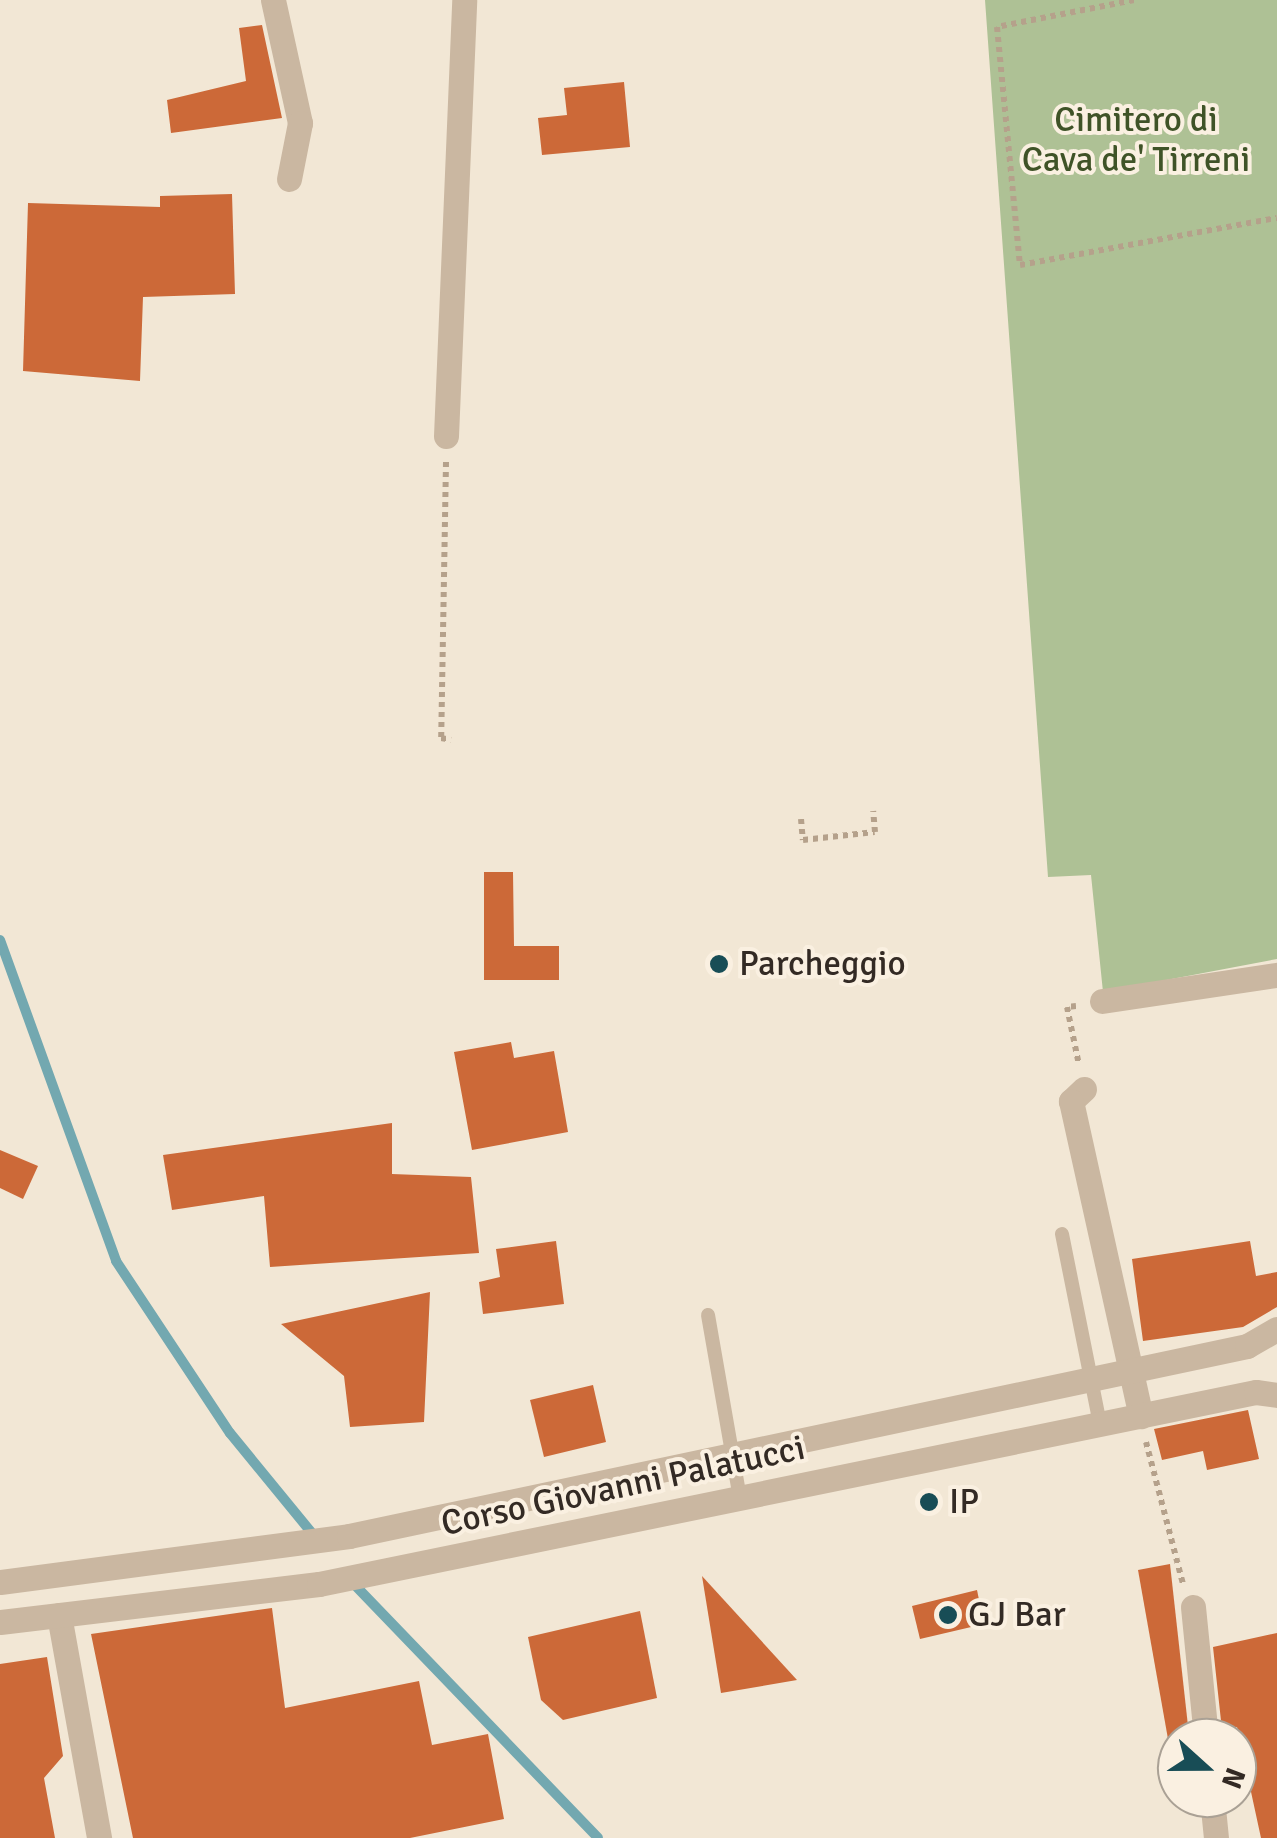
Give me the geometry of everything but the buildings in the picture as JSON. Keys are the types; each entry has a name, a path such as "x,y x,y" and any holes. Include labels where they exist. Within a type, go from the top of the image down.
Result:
{"street":[{"path":"273,0 300,123 289,180"},
{"path":"446,436 464,0"},
{"path":"1102,1001 1277,975"},
{"path":"1084,1089 1071,1101 1134,1370 1141,1416"},
{"name":"Corso Giovanni Palatucci","path":"0,1582 350,1536 1247,1346 1277,1329"},
{"name":"Corso Giovanni Palatucci","path":"0,1622 319,1584 1100,1424 1266,1394 1247,1346"},
{"path":"528,1498 538,1540"},
{"path":"422,1520 431,1562"},
{"path":"53,1577 100,1838"},
{"path":"1193,1608 1204,1718"}],"lane":[{"path":"1062,1234 1100,1424"},
{"path":"708,1315 740,1498"}],"path":[{"path":"1134,0 997,26 1020,265 1277,218"},
{"path":"446,436 442,738 451,740"},
{"path":"801,819 803,840 875,832 873,811"},
{"path":"1084,1089 1067,1008 1102,1001"},
{"path":"1141,1416 1167,1546 1193,1608"}],"green space":[{"name":"Cimitero di Cava de' Tirreni","path":"985,0 1277,0 1277,959 1103,992 1091,875 1048,877"}],"waterway":[{"path":"0,940 116,1261 230,1433 316,1538"},
{"path":"349,1579 598,1838"}],"place":[{"name":"Parcheggio","path":"719,964"},
{"name":"IP","path":"929,1502"},
{"name":"GJ Bar","path":"948,1615"}]}
